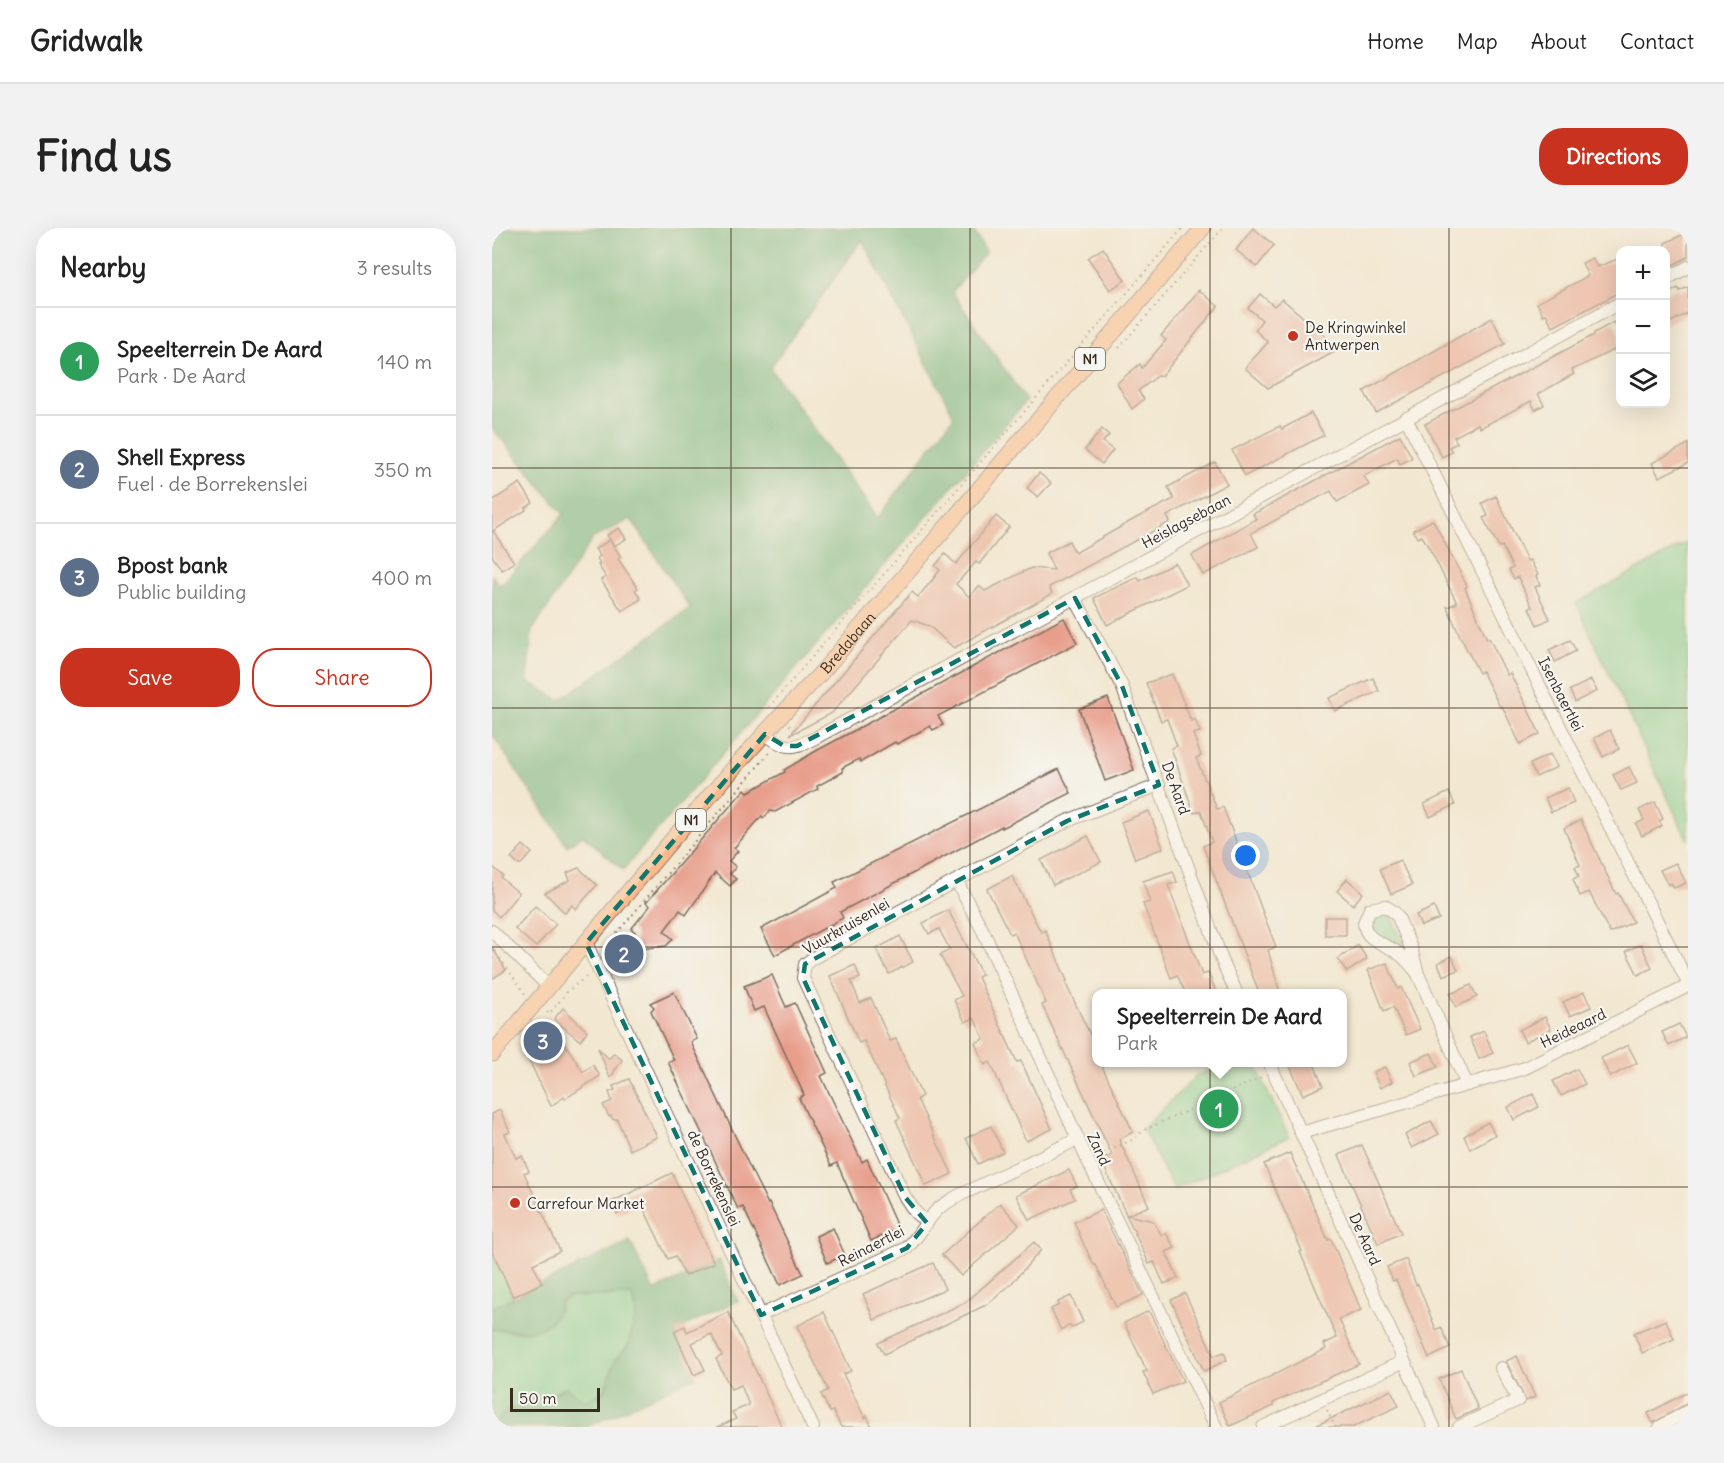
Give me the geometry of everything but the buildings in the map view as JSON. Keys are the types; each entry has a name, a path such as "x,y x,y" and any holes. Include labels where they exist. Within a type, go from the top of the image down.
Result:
{"main road":[{"name":"Bredabaan","path":"492,1054 765,734 821,673 1203,228"}],"street":[{"path":"1670,276 1688,267"},
{"name":"Heislagsebaan","path":"778,743 790,748 815,738 1616,305"},
{"name":"Isenbaertlei","path":"1406,418 1688,985"},
{"name":"De Aard","path":"1075,598 1122,686 1223,963 1235,989"},
{"path":"765,734 778,743"},
{"name":"Vuurkruisenlei","path":"927,1223 915,1212 905,1197 803,978 806,964 813,958 1067,821 1159,785"},
{"name":"Zand","path":"957,882 983,931 1088,1161 1216,1427"},
{"path":"1418,974 1400,954 1366,934 1364,923 1370,909 1385,906 1394,912 1411,948 1418,974 1467,1085"},
{"path":"492,931 549,987"},
{"name":"de Borrekenslei","path":"586,943 813,1427"},
{"name":"Heideaard","path":"1301,1133 1525,1068 1688,985"},
{"name":"De Aard","path":"1271,1067 1434,1427"},
{"name":"Reinaertlei","path":"762,1315 907,1248 918,1238 939,1209 965,1192 1078,1139"},
{"path":"1263,1427 1404,1361"},
{"path":"1459,1427 1518,1400 1501,1368"},
{"path":"1660,1427 1688,1412"}],"path":[{"path":"768,708 1183,228"},
{"path":"791,726 803,735"},
{"path":"604,955 606,945 642,901 778,743"},
{"path":"497,952 526,995"},
{"path":"549,1014 568,991 588,975"},
{"path":"1088,1161 1134,1139 1144,1130 1271,1067"},
{"path":"1322,1400 1335,1427"}],"highlighted area":[{"path":"1075,598 1122,686 1159,785 1067,821 805,964 803,978 905,1197 927,1223 907,1248 761,1315 586,943 765,734 784,746 797,746"}],"green space":[{"path":"492,228 972,228 986,252 952,292 1026,401 623,870 583,835 567,846 492,734 492,575 500,586 564,514 492,428","holes":["862,240 954,416 878,518 770,368","631,519 690,608 560,700 527,681 532,631 593,538"]},
{"path":"1688,542 1688,841 1576,603"},
{"path":"1391,915 1409,954 1392,946 1376,933 1375,920 1378,916"},
{"path":"1215,1067 1256,1067 1289,1137 1174,1190 1143,1129 1196,1076"},
{"path":"630,1241 654,1291 719,1260 738,1301 674,1331 695,1377 587,1427 494,1427 510,1408 528,1411 544,1407 552,1394 566,1387 585,1401 604,1392 616,1359 628,1346 636,1316 635,1302 631,1295 568,1297 560,1302 557,1313 543,1327 514,1331 492,1329 492,1308"},
{"path":"492,1251 513,1297 492,1308"},
{"path":"631,1295 635,1302 636,1316 628,1346 616,1359 604,1392 585,1402 552,1394 544,1407 528,1411 519,1408 501,1416 492,1427 492,1329 523,1332 559,1310 560,1302 568,1297"}],"place":[{"name":"De Kringwinkel Antwerpen","path":"1293,336"},
{"name":"Shell Express","path":"624,954"},
{"name":"Bpost bank","path":"543,1041"},
{"name":"Speelterrein De Aard","path":"1219,1109"},
{"name":"Carrefour Market","path":"515,1203"}]}
